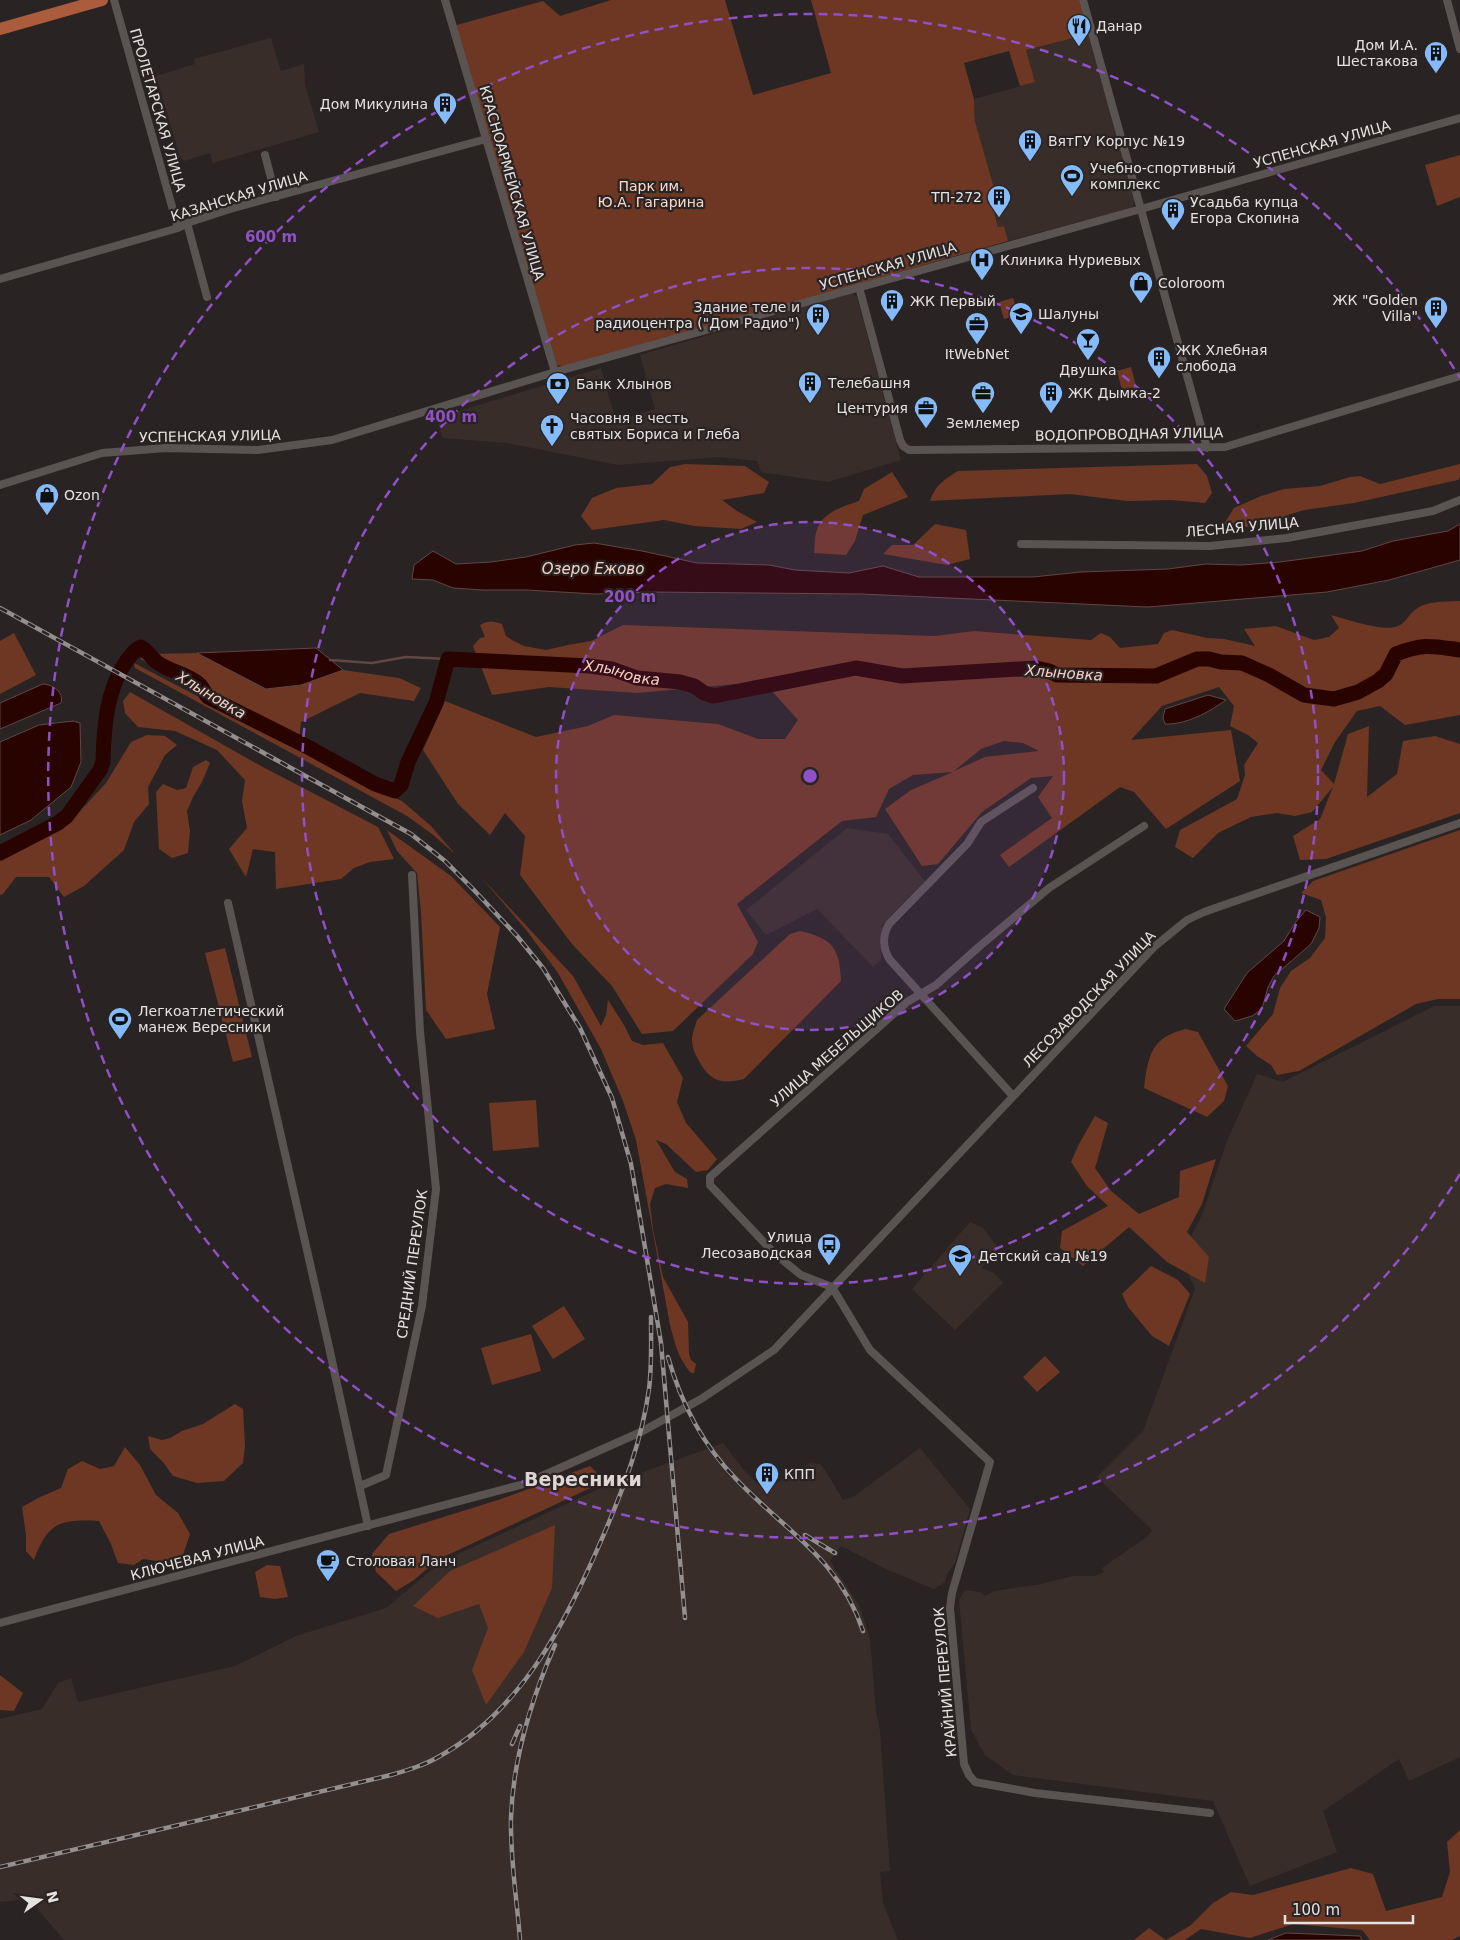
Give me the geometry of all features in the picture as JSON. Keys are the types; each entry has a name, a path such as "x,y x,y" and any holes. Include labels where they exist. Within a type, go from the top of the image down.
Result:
{"main road":[{"path":"0,29 102,0"}],"street":[{"name":"ПРОЛЕТАРСКАЯ УЛИЦА","path":"114,0 178,228"},
{"name":"КРАСНОАРМЕЙСКАЯ УЛИЦА","path":"445,0 555,372"},
{"path":"1083,0 1207,448"},
{"path":"1447,0 1460,49"},
{"name":"УСПЕНСКАЯ УЛИЦА","path":"0,485 102,453 166,448 258,450 320,442 361,432 555,372 1460,118"},
{"name":"КАЗАНСКАЯ УЛИЦА","path":"0,279 178,228 187,223 276,197 486,139"},
{"path":"265,155 276,197"},
{"path":"187,223 207,297"},
{"name":"ВОДОПРОВОДНАЯ УЛИЦА","path":"859,287 900,440 903,446 909,450 1225,447 1460,376"},
{"name":"ЛЕСНАЯ УЛИЦА","path":"1021,544 1210,546 1287,538 1433,511 1460,500"},
{"path":"1013,1096 886,954 884,940 887,929 900,912 967,844 981,822 1033,788"},
{"name":"ЛЕСОЗАВОДСКАЯ УЛИЦА","path":"401,1518 524,1484 641,1432 701,1399 774,1350 1154,946 1187,920 1204,912 1460,823"},
{"name":"УЛИЦА МЕБЕЛЬЩИКОВ","path":"832,1287 801,1275 774,1252 710,1185 710,1177 907,1002 936,985 1049,888 1144,826"},
{"name":"СРЕДНИЙ ПЕРЕУЛОК","path":"360,1486 386,1475 422,1306 436,1189 420,1032 412,875"},
{"path":"228,903 330,1347 368,1526"},
{"name":"КРАЙНИЙ ПЕРЕУЛОК","path":"832,1287 870,1350 990,1462 952,1593 950,1608 964,1764 969,1775 976,1782 1035,1793 1210,1813"},
{"name":"КЛЮЧЕВАЯ УЛИЦА","path":"0,1622 401,1518"}],"shaded area":[{"path":"1089,34 1135,199 1134,204 1131,208 1008,241 1004,226 998,227 992,204 998,201 975,121 974,99 1035,82 1026,50"},
{"path":"271,38 281,71 304,64 305,84 319,132 213,163 210,153 184,161 180,157 156,76 195,64 194,59"},
{"path":"852,293 857,297 901,460 828,482 761,472 757,461 720,457 618,465 507,443 443,438 436,418 601,368 616,421 655,409 640,355"},
{"path":"847,828 888,834 925,881 882,925 881,959 873,967 817,909 766,935 746,910"},
{"path":"1434,1006 1460,1006 1460,1757 1409,1781 1399,1759 1323,1811 1337,1852 1250,1886 1213,1801 1013,1775 985,1755 971,1730 959,1600 965,1590 980,1592 985,1596 994,1591 1041,1584 1073,1576 1095,1576 1104,1572 1102,1568 1148,1536 1152,1530 1097,1477 1143,1431 1195,1289 1181,1258 1203,1212 1227,1141 1257,1074 1283,1082"},
{"name":"Детский сад №19","path":"970,1222 983,1228 999,1249 981,1268 994,1273 1003,1283 955,1330 912,1289"},
{"path":"723,1443 743,1469 764,1490 811,1463 820,1464 843,1500 853,1497 920,1448 970,1509 955,1563 948,1572 945,1582 934,1589 888,1570 841,1546 830,1561 859,1605 870,1638 876,1711 880,1731 890,1871 880,1872 883,1903 898,1940 64,1940 29,1899 0,1902 0,1719 42,1709 58,1683 71,1678 78,1702 235,1666 296,1636 386,1608 441,1562 605,1486"}],"green space":[{"name":"Парк им. Ю.А. Гагарина","path":"611,0 725,0 753,95 831,73 811,0 1079,0 1089,34 1026,50 1035,82 1020,86 1009,51 964,63 974,99 975,121 998,202 992,204 998,227 1004,226 1008,241 565,367 557,365 453,26 543,1 560,16"},
{"path":"1460,155 1460,197 1437,206 1425,165"},
{"path":"1013,298 1018,315 1004,319 999,302"},
{"path":"1131,367 1137,390 1123,394 1117,371"},
{"path":"685,464 745,466 769,482 764,493 722,500 757,522 741,529 694,526 664,520 592,530 581,516 592,498 616,488 652,484 670,467"},
{"path":"1197,464 1207,476 1212,493 1205,503 1171,500 1127,501 1070,494 930,501 938,487 958,471"},
{"path":"1460,464 1460,477 1458,480 1354,503 1304,510 1270,524 1247,527 1224,524 1234,508 1261,496 1284,489 1320,486 1360,476 1380,484"},
{"path":"892,472 908,497 863,515 855,541 846,555 814,553 816,531 822,520 836,510 859,501 864,489"},
{"path":"935,524 966,530 970,559 947,565 883,554 892,545 913,545"},
{"path":"1460,601 1460,715 1405,725 1380,706 1357,711 1335,742 1321,770 1334,784 1348,734 1369,726 1367,797 1397,774 1403,741 1435,736 1460,744 1460,813 1326,859 1300,860 1293,836 1320,819 1333,787 1312,812 1295,816 1277,813 1251,817 1218,833 1193,858 1175,847 1180,830 1237,799 1245,775 1244,765 1258,743 1248,735 1230,726 1234,706 1219,687 1162,706 1131,740 1231,730 1240,781 1166,829 1134,792 1120,787 1009,867 1000,855 1052,818 1038,797 1053,776 1031,778 982,812 938,864 922,866 885,809 911,790 953,772 913,775 889,789 876,817 842,821 737,904 758,942 753,954 673,1031 642,1034 612,986 572,944 520,875 525,836 505,813 490,835 458,804 423,750 445,701 536,737 588,726 614,715 718,724 758,739 785,739 798,720 770,689 736,684 637,693 549,687 492,695 473,646 480,638 485,637 480,625 488,622 502,624 506,636 524,646 546,650 591,641 623,625 934,636 974,631 1091,640 1101,633 1110,637 1120,648 1158,644 1164,633 1172,630 1255,646 1244,629 1276,626 1314,640 1329,637 1339,628 1331,615 1363,624 1389,628 1402,624 1415,610 1425,605 1437,602","holes":["1004,741 1023,743 1039,751 985,757 954,771 981,749"]},
{"path":"14,633 36,675 0,694 0,641"},
{"path":"197,653 266,689 301,685 343,670 399,678 421,688 414,701 360,693 301,722 299,740 140,659 150,654"},
{"path":"134,663 369,786 402,801 431,826 455,854 407,816 135,668"},
{"path":"130,692 261,766 378,827 394,859 370,862 354,868 341,879 276,889 275,852 253,849 246,877 229,849 247,828 242,801 245,780 217,750 175,731 138,727 125,713 123,701"},
{"path":"147,735 165,736 177,745 165,755 148,787 149,804 134,822 124,850 84,886 64,897 49,877 16,877 3,894 0,895 0,856 71,821 106,783 131,742"},
{"path":"206,760 210,763 187,811 190,831 188,853 172,858 159,849 156,792 163,784 177,790 186,788 193,767"},
{"path":"387,830 451,876 500,927 487,994 495,1029 446,1039 426,1010 417,873 397,851"},
{"path":"1460,830 1460,999 1438,999 1416,1004 1299,1071 1277,1075 1271,1065 1246,1046 1273,1014 1280,988 1291,971 1310,958 1325,938 1326,917 1321,900 1301,893 1313,881"},
{"path":"481,877 573,976 601,1026 606,1015 608,1000 632,1041 643,1045 663,1043 683,1078 677,1102 686,1123 717,1159 708,1170 696,1172 666,1144 656,1140 675,1172 687,1179 688,1188 666,1184 655,1188 650,1204 663,1277 688,1322 689,1354 691,1360 696,1364 694,1373 691,1373 683,1361 674,1339 636,1140 623,1101 601,1049 558,973 527,931"},
{"path":"800,931 820,937 832,946 839,960 841,981 744,1079 729,1082 716,1080 702,1066 693,1048 692,1038 697,1020 790,934"},
{"path":"225,948 252,1057 233,1062 205,953"},
{"path":"1186,1029 1198,1032 1228,1086 1224,1101 1207,1117 1144,1088 1147,1066 1153,1050 1165,1037"},
{"path":"536,1100 539,1147 493,1151 489,1103"},
{"path":"1095,1116 1108,1123 1095,1168 1111,1191 1139,1214 1179,1197 1180,1171 1216,1159 1202,1204 1187,1232 1209,1257 1205,1283 1167,1262 1129,1227 1083,1266 1060,1248 1062,1231 1108,1206 1087,1186 1071,1162"},
{"path":"1151,1266 1178,1280 1190,1294 1169,1346 1152,1336 1128,1307 1122,1294"},
{"path":"564,1306 585,1339 553,1359 532,1326"},
{"path":"531,1334 541,1371 492,1385 481,1348"},
{"path":"1045,1356 1060,1372 1037,1392 1023,1377"},
{"path":"235,1404 243,1409 245,1446 243,1463 224,1481 197,1483 173,1476 150,1449 148,1436 162,1440 170,1438 182,1431 203,1424"},
{"path":"125,1447 140,1465 156,1495 178,1513 190,1534 183,1555 164,1562 143,1559 134,1565 118,1563 99,1521 74,1521 65,1522 50,1530 39,1547 34,1560 26,1551 22,1507 61,1488 68,1469 82,1461 100,1469 114,1466"},
{"path":"590,1466 596,1472 599,1484 437,1560 414,1580 396,1591 376,1572 372,1554 389,1534 501,1499"},
{"path":"555,1525 552,1588 524,1652 486,1705 472,1670 488,1628 479,1604 438,1618 413,1606 450,1571"},
{"path":"267,1565 280,1566 288,1597 275,1599 260,1597 255,1572"},
{"path":"0,1675 23,1693 14,1711 0,1710"},
{"path":"1460,1830 1460,1936 1452,1940 1370,1940 1362,1930 1293,1924 1250,1938 1201,1929 1185,1940 1166,1940 1191,1925 1213,1903 1231,1892 1253,1895 1351,1868 1373,1874 1386,1911 1442,1897 1450,1872 1447,1842"},
{"path":"1149,1928 1166,1940 1134,1940"}],"water":[{"name":"Озеро Ежово","path":"1460,524 1460,560 1389,580 1327,592 1148,607 861,594 650,592 595,594 527,590 483,590 453,588 433,580 412,579 414,565 433,551 456,564 526,557 575,545 594,543 697,563 769,565 795,570 849,573 883,566 919,577 1033,577 1081,572 1168,569 1206,564 1242,565 1280,562 1362,551 1393,541 1448,531"},
{"path":"316,648 343,670 301,685 266,689 197,653"},
{"path":"43,684 59,692 61,703 0,729 0,703"},
{"path":"1208,695 1226,700 1189,720 1165,724 1163,718 1165,709"},
{"path":"73,721 80,723 81,762 71,787 31,820 0,835 0,742 39,725"},
{"path":"1306,910 1320,917 1319,928 1311,944 1274,976 1268,987 1262,1009 1252,1016 1235,1021 1224,1009 1247,973 1284,941"},
{"path":"1286,1933 1360,1936 1362,1940 1268,1940"}],"waterway":[{"name":"Хлыновка","path":"0,853 58,823 67,816 100,770 103,762 104,736 110,696 127,660 141,647 163,666 196,681 208,697 306,746 375,784 395,791 401,785 408,762 436,703 448,659 590,666 612,669 637,678 680,682 694,686 704,693 714,696 856,668 902,676 1036,668 1057,675 1156,676 1197,659 1209,659 1221,662 1242,663 1269,675 1304,695 1334,699 1358,692 1378,681 1386,674 1396,654 1428,646 1460,650"},
{"path":"330,660 372,663 406,657 448,659"}],"railway":[{"path":"0,608 411,834 445,861 473,889 517,936 543,968 580,1028 612,1098 631,1164 661,1343 685,1618"},
{"path":"0,1867 391,1775 434,1759 470,1736 496,1713 540,1659 575,1598 604,1534 631,1463 642,1427 651,1371 651,1317"},
{"path":"668,1357 686,1407 713,1452 736,1479 809,1547 825,1565 840,1584 853,1606 863,1631"},
{"path":"805,1535 835,1553"},
{"path":"520,1940 512,1848 512,1795 519,1751 531,1708 555,1645"},
{"path":"512,1744 520,1726"}],"place":[{"name":"Данар","path":"1079,47"},
{"name":"Дом И.А. Шестакова","path":"1436,74"},
{"name":"Дом Микулина","path":"445,125"},
{"name":"ВятГУ Корпус №19","path":"1030,162"},
{"name":"Учебно-спортивный комплекс","path":"1072,197"},
{"name":"ТП-272","path":"999,218"},
{"name":"Усадьба купца Егора Скопина","path":"1173,231"},
{"name":"Клиника Нуриевых","path":"982,281"},
{"name":"Coloroom","path":"1141,304"},
{"name":"ЖК Первый","path":"892,322"},
{"name":"ЖК \"Golden Villa\"","path":"1436,329"},
{"name":"Шалуны","path":"1021,335"},
{"name":"Здание теле и радиоцентра (\"Дом Радио\")","path":"818,336"},
{"name":"ItWebNet","path":"977,345"},
{"name":"Двушка","path":"1088,361"},
{"name":"ЖК Хлебная слобода","path":"1159,379"},
{"name":"Телебашня","path":"810,404"},
{"name":"Банк Хлынов","path":"558,405"},
{"name":"Землемер","path":"983,414"},
{"name":"ЖК Дымка-2","path":"1051,414"},
{"name":"Центурия","path":"926,429"},
{"name":"Часовня в честь святых Бориса и Глеба","path":"552,447"},
{"name":"Ozon","path":"47,516"},
{"name":"Легкоатлетический манеж Вересники","path":"120,1040"},
{"name":"Улица Лесозаводская","path":"829,1266"},
{"name":"Детский сад №19","path":"960,1277"},
{"name":"КПП","path":"767,1495"},
{"name":"Столовая Ланч","path":"328,1582"}],"district":[{"name":"Вересники","path":"583,1479"}]}
